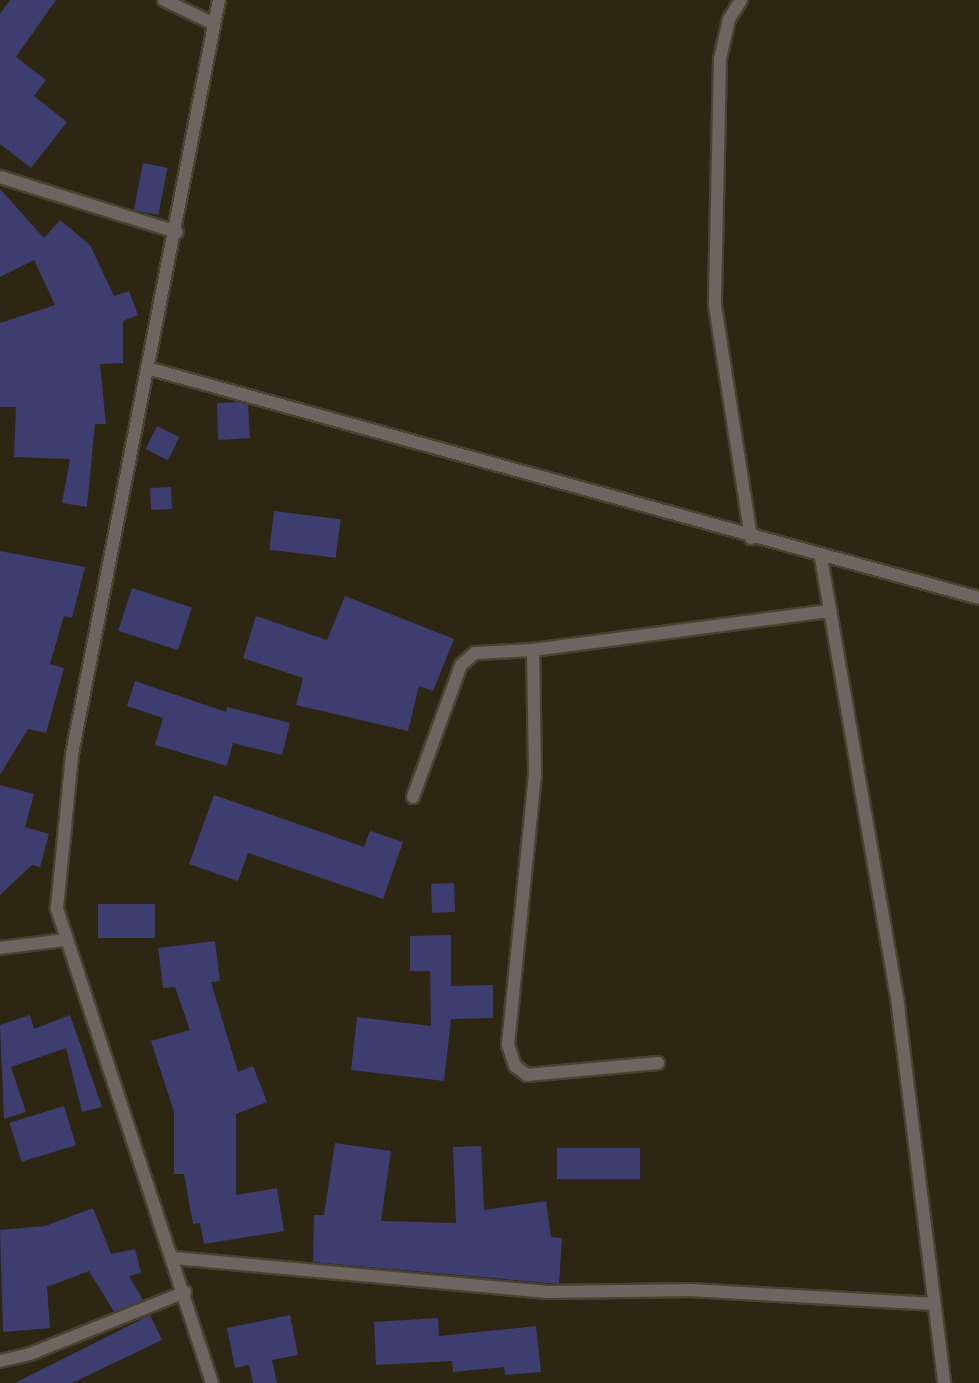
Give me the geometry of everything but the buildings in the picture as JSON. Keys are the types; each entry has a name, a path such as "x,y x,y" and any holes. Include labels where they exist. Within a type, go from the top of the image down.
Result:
{"street":[{"path":"164,0 214,24"},
{"path":"213,1383 174,1258 64,940 58,868 72,754 147,368 177,232 219,0"},
{"path":"741,0 729,19 720,59 715,305 751,538"},
{"path":"0,177 177,232"},
{"path":"147,368 821,558 979,598"},
{"path":"821,558 898,1006 944,1383"},
{"path":"413,797 461,665 475,653 533,650 831,611"},
{"path":"533,650 535,773 508,1045 515,1066 527,1075 658,1063"},
{"path":"0,948 64,940"},
{"path":"174,1258 547,1292 691,1290 934,1304"},
{"path":"0,1361 30,1354 185,1292"}]}
